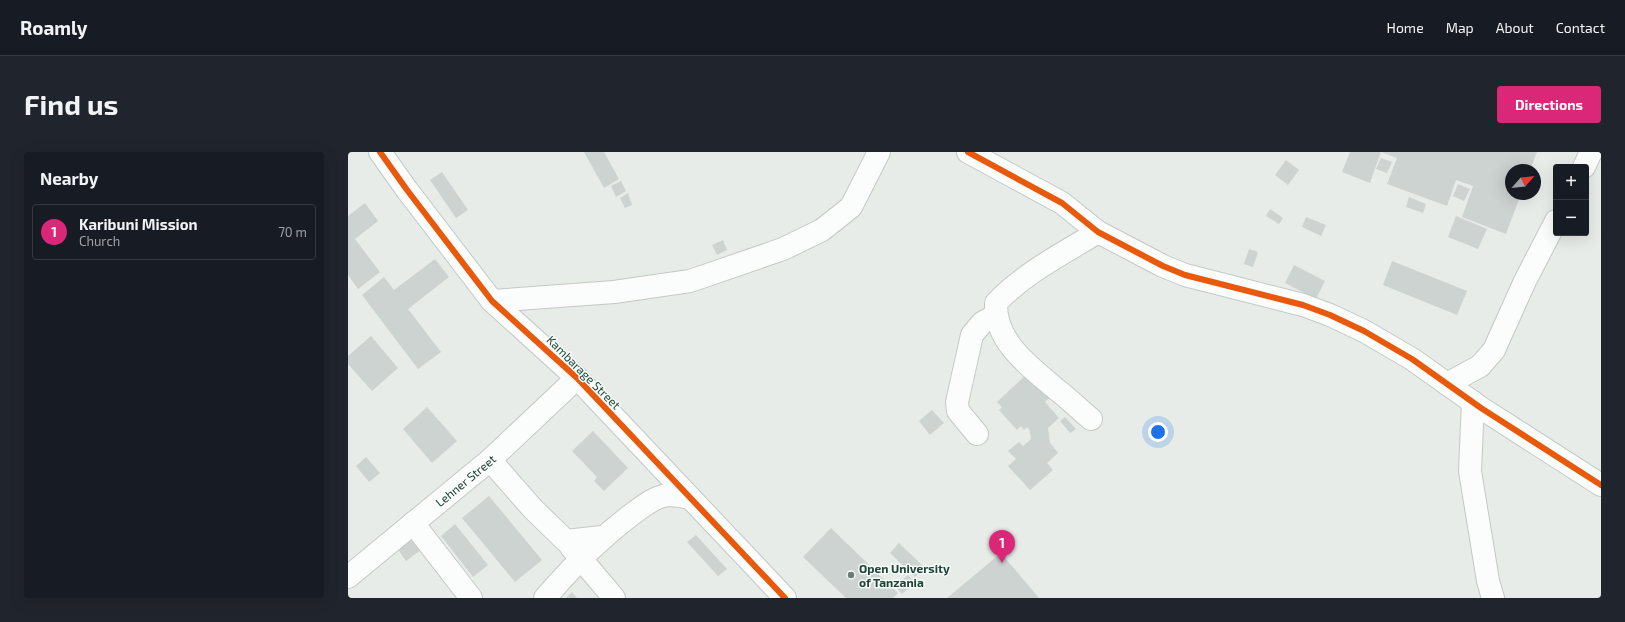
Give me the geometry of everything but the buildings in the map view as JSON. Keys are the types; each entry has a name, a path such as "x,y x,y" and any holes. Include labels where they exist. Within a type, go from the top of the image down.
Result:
{"street":[{"name":"Kambarage Street","path":"380,152 407,190 492,301 577,378 785,598"},
{"path":"492,301 614,292 690,281 783,250 822,230 851,207 879,152"},
{"path":"968,152 1062,203 1098,232 1184,275 1303,305 1330,315 1412,359 1472,402 1601,485"},
{"path":"1585,164 1591,152"},
{"path":"1447,384 1480,366 1494,350 1525,281 1553,227"},
{"path":"1091,419 1019,358 1005,337 996,315 996,303 1005,294 1049,262 1098,232"},
{"path":"977,434 958,411 957,402 972,335 982,323 996,315"},
{"name":"Lehner Street","path":"348,577 490,460 577,378"},
{"path":"1472,402 1470,471 1486,574 1493,598"},
{"path":"490,460 533,509 566,541 579,559 614,598"},
{"path":"545,598 579,559 602,537 649,502 663,496 678,495 690,498"},
{"path":"413,523 471,598"},
{"path":"566,541 602,537"}],"cycle path":[{"path":"380,152 407,190 492,301 577,378 785,598"},
{"path":"968,152 1062,203 1098,232 1163,266 1185,275 1303,305 1330,315 1364,331 1412,359 1481,408 1601,485"}],"place":[{"name":"Karibuni Mission","path":"1002,563"},
{"name":"Open University of Tanzania","path":"851,575"}]}
